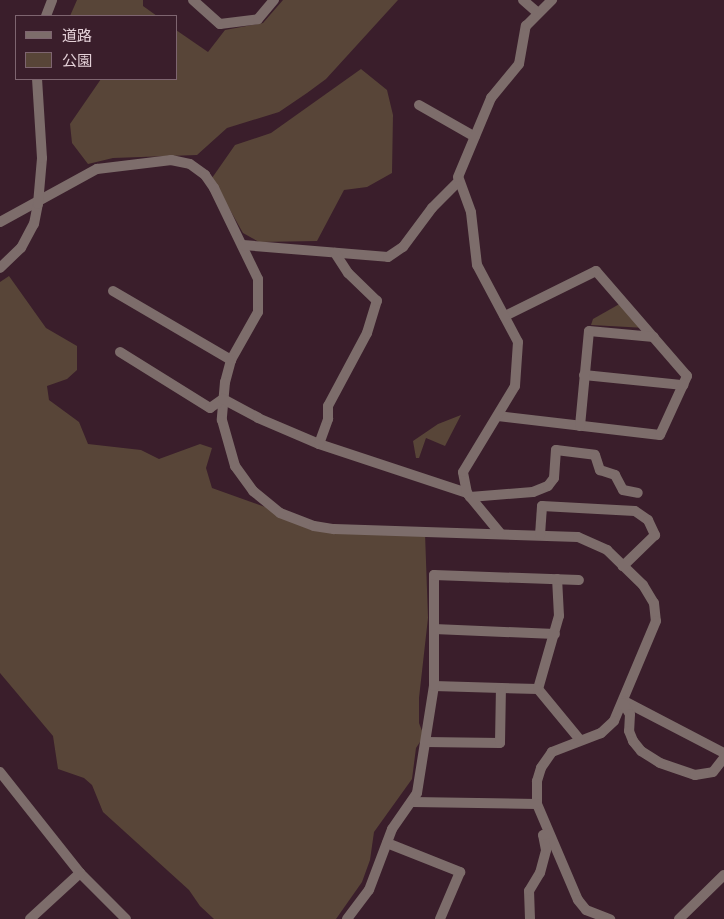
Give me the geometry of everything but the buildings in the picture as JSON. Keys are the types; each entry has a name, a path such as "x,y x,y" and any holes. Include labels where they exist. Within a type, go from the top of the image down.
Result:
{"street":[{"path":"46,15 52,0"},
{"path":"193,0 220,24 258,19 274,0"},
{"path":"523,0 538,13"},
{"path":"243,245 394,255 458,182 491,98 519,64 526,26 552,0"},
{"path":"0,268 20,248 34,224 38,204 42,158 37,80"},
{"path":"419,105 475,137"},
{"path":"0,222 38,204 96,170 125,164 181,162 205,175 243,245 258,279 258,312 231,360 223,399 225,438 235,466 253,491 280,513 314,526 334,529 540,535 590,540 607,550 648,591 656,613 654,630 624,702 608,728 559,748 545,761 537,781 537,804 578,900 586,910 610,919"},
{"path":"458,182 471,212 477,265 518,342 516,382 498,416 465,467 463,476 469,495 500,534"},
{"path":"319,444 328,419 328,406 367,332 377,301 348,273 334,252"},
{"path":"498,416 660,435 687,376 596,271 505,316"},
{"path":"113,291 231,360"},
{"path":"580,426 589,331 654,337"},
{"path":"120,352 210,408 223,399"},
{"path":"584,375 682,386"},
{"path":"223,399 258,418 319,444 469,495 533,492 548,486 554,478 556,450 595,455 600,470 614,475 623,490 638,493"},
{"path":"540,535 542,506 634,511 648,520 655,535 623,566"},
{"path":"347,919 369,890 392,828 413,802 426,742 434,686 434,575 579,580"},
{"path":"538,689 559,616 557,579"},
{"path":"434,630 555,634"},
{"path":"434,686 538,689 580,740"},
{"path":"426,742 500,743 501,688"},
{"path":"624,702 724,752"},
{"path":"624,702 630,714 630,731 634,741 641,751 660,763 695,775 713,772 724,758"},
{"path":"0,772 80,874 126,919"},
{"path":"413,802 537,804"},
{"path":"530,919 529,891 540,873 546,850 543,835 549,833"},
{"path":"387,843 460,872 440,919"},
{"path":"30,919 80,874"},
{"path":"679,919 724,875"}],"green space":[{"path":"77,0 143,0 143,6 156,15 70,15"},
{"path":"283,0 398,0 326,79 279,112 227,128 197,155 113,158 88,164 72,143 70,124 100,80 178,80 178,31 208,52 225,30 263,23"},
{"path":"361,69 387,90 393,115 392,173 367,187 344,190 317,241 259,242 243,233 212,178 235,145 271,133"},
{"path":"9,276 46,328 77,346 77,370 67,379 47,386 49,400 79,422 88,444 141,450 159,459 200,444 212,448 206,468 212,488 321,527 425,533 428,618 419,698 419,723 424,736 416,748 412,779 374,832 370,860 362,882 336,919 214,919 200,906 189,890 103,812 92,785 84,778 58,769 53,736 0,673 0,282"},
{"path":"623,302 646,328 591,325 593,319"},
{"path":"461,415 445,446 426,438 419,458 416,458 413,441 438,424"}]}
